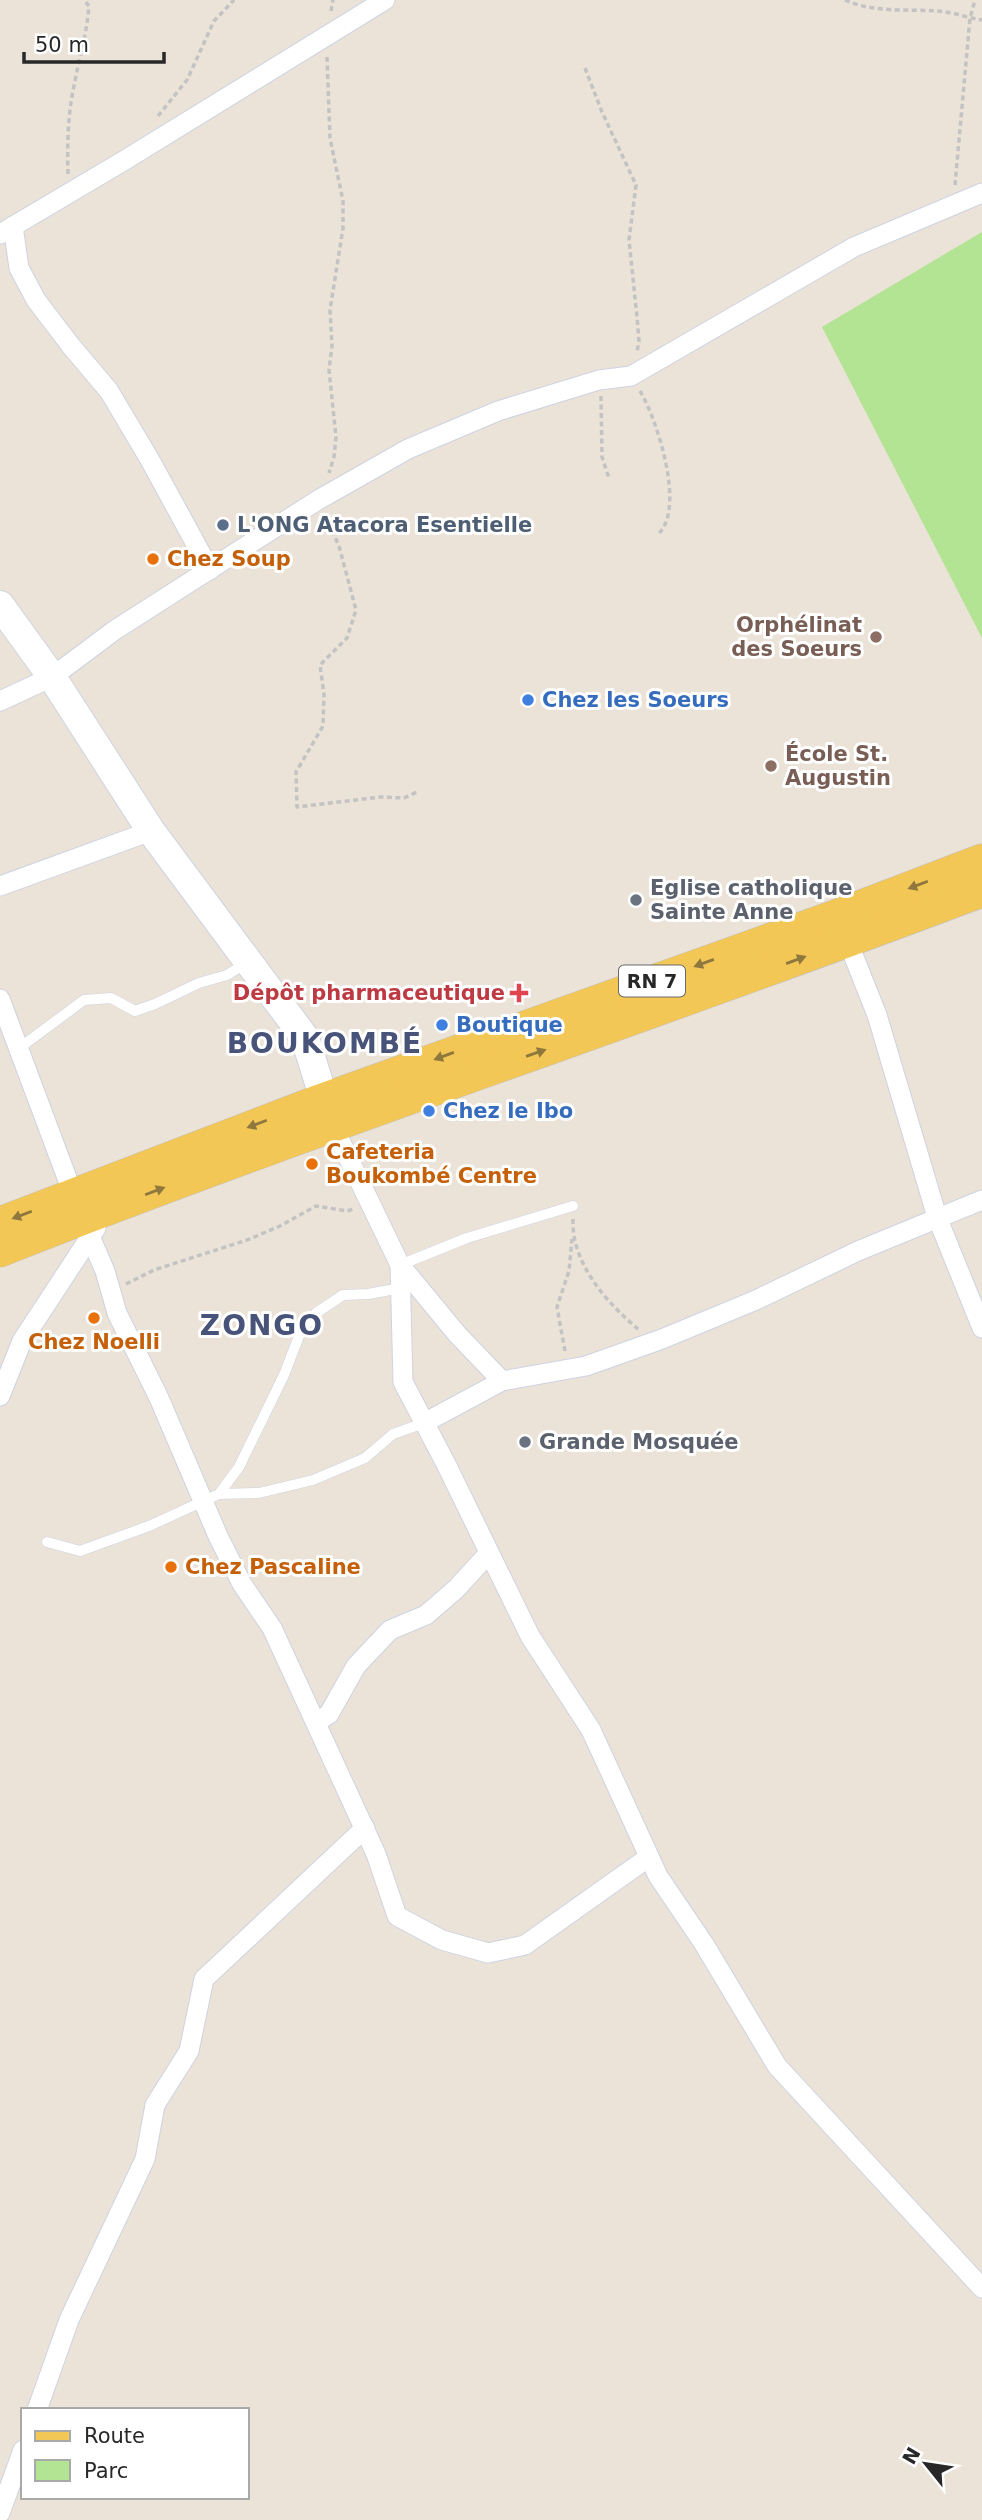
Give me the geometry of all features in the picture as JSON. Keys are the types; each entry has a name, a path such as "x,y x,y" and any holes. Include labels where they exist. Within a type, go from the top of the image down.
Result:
{"main road":[{"path":"0,605 52,677 150,831 305,1038 328,1111"},
{"name":"RN 7","path":"0,1251 328,1111 982,860"},
{"name":"RN 7","path":"0,1223 82,1216 115,1205 328,1111 848,942 982,891"}],"street":[{"path":"210,570 109,391 36,300 19,268 7,230 385,0"},
{"path":"0,701 52,677 115,630 318,500 408,449 498,411 599,380 631,376 853,247 982,193"},
{"path":"0,887 150,831"},
{"path":"848,942 877,1014 937,1217 982,1328"},
{"path":"0,999 117,1313 211,1499 242,1584 272,1628 365,1828 397,1916 442,1940 488,1953 525,1945 649,1857"},
{"path":"328,1111 400,1265 457,1334 502,1381"},
{"path":"424,1423 502,1381 586,1366 652,1342 756,1300 858,1251 982,1200"},
{"path":"0,1396 22,1341 82,1216"},
{"path":"400,1265 402,1382 530,1636 591,1730 658,1876 704,1944 777,2067 982,2288"},
{"path":"316,1723 329,1714 356,1666 390,1630 426,1615 456,1589 489,1553"},
{"path":"38,2408 69,2320 145,2159 155,2105 189,2051 204,1979 365,1828"},
{"path":"0,2513 21,2455"}],"lane":[{"path":"18,1049 84,1000 111,998 135,1011 199,983 227,975 248,961"},
{"path":"400,1265 467,1238 573,1206"},
{"path":"211,1499 239,1467 284,1375 301,1331 316,1313 343,1295 401,1288"},
{"path":"47,1542 80,1552 211,1499 259,1493 313,1480 365,1458 393,1434 424,1423"}],"path":[{"path":"69,193 68,119 86,34 89,6 84,0"},
{"path":"151,123 187,80 214,21 234,0"},
{"path":"333,0 327,36 330,138 343,201 343,228 330,310 332,346 329,370 336,437 334,457 318,500 339,546 356,610 347,638 320,666 324,694 323,726 296,772 297,807 381,797 404,798 417,792"},
{"path":"845,0 881,8 942,11 982,20"},
{"path":"954,205 970,18 975,0"},
{"path":"585,68 636,185 629,240 639,341 631,376 647,402 668,476 670,512 663,530 657,535"},
{"path":"599,380 602,457 608,478"},
{"path":"111,1291 154,1270 247,1240 316,1206 347,1211 373,1204"},
{"path":"568,1369 557,1307 569,1270 573,1206"},
{"path":"572,1237 587,1269 612,1307 652,1342"}],"green space":[{"path":"982,232 982,638 822,327"}],"place":[{"name":"L'ONG Atacora Esentielle","path":"223,525"},
{"name":"Chez Soup","path":"153,559"},
{"name":"Orphélinat des Soeurs","path":"876,637"},
{"name":"Chez les Soeurs","path":"528,700"},
{"name":"École St. Augustin","path":"771,766"},
{"name":"Eglise catholique Sainte Anne","path":"636,900"},
{"name":"Dépôt pharmaceutique","path":"519,993"},
{"name":"Boutique","path":"442,1025"},
{"name":"Chez le Ibo","path":"429,1111"},
{"name":"Cafeteria Boukombé Centre","path":"312,1164"},
{"name":"Chez Noelli","path":"94,1318"},
{"name":"Grande Mosquée","path":"525,1442"},
{"name":"Chez Pascaline","path":"171,1567"}],"district":[{"name":"BOUKOMBÉ","path":"325,1043"},
{"name":"ZONGO","path":"262,1325"}]}
